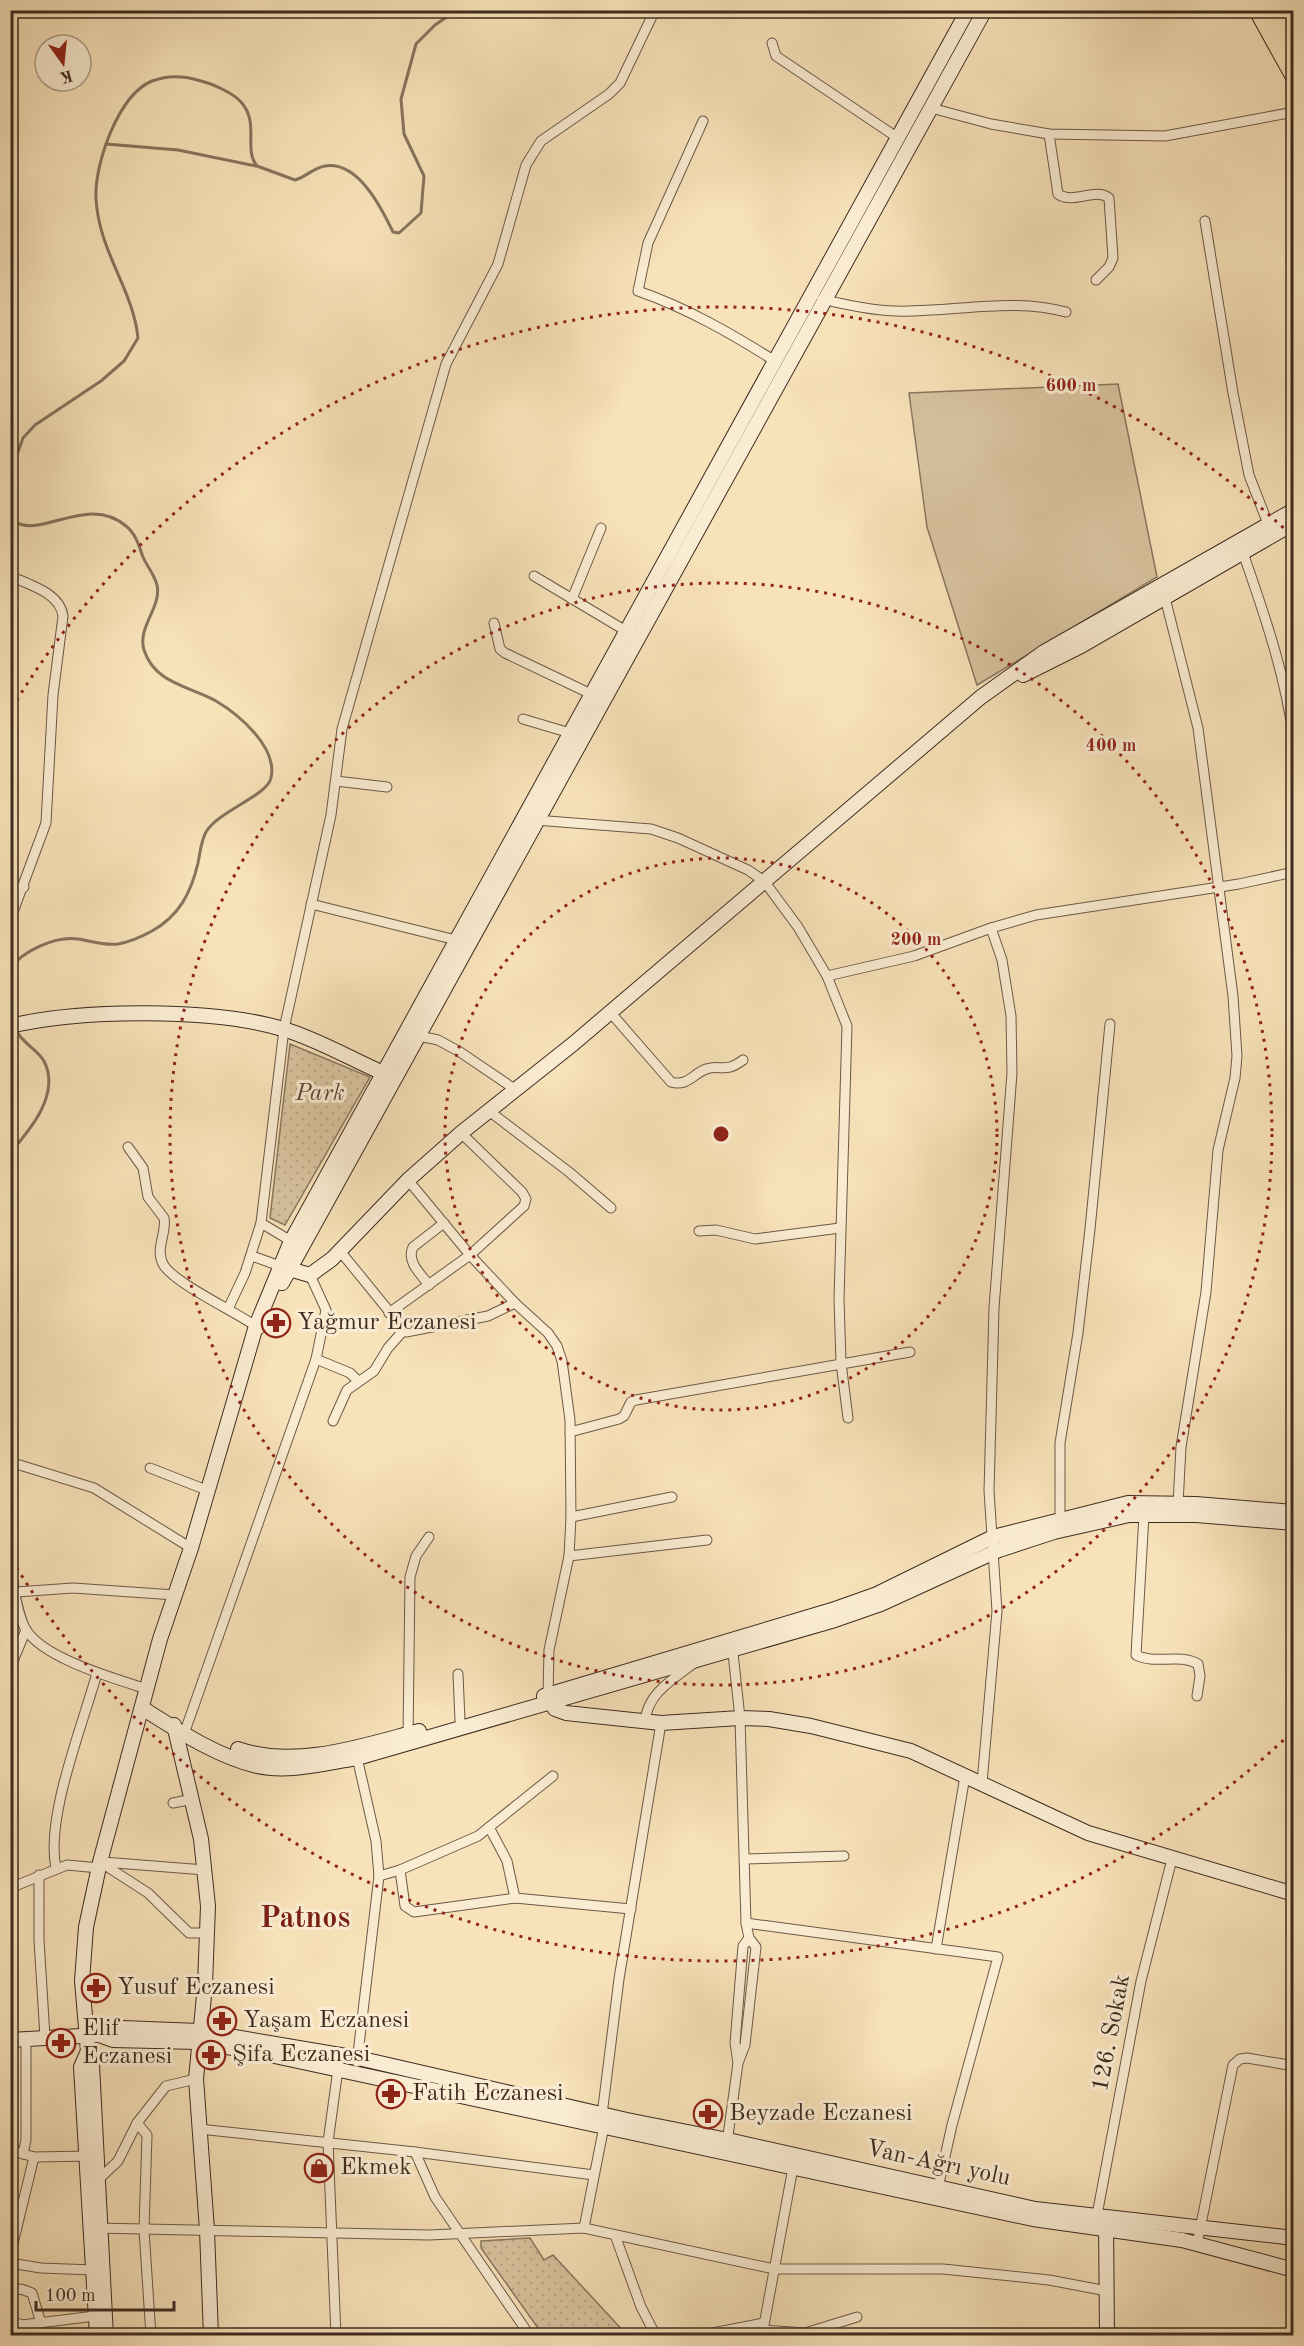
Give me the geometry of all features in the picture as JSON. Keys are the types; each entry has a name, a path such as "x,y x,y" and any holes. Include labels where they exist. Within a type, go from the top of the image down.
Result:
{"highway":[{"path":"1258,10 1293,75"},
{"path":"1276,10 1293,43"}],"main road":[{"path":"106,2336 81,2067 92,2035 82,1970 86,1927 99,1865 147,1689 209,1491 247,1355 284,1268 419,1037 531,818 591,694 968,10"},
{"path":"284,1268 291,1241 456,940 531,818 825,300 985,10"},
{"path":"284,1268 310,1275 340,1251 408,1180 461,1133 610,1012 981,697 1081,646 1163,591 1270,530 1293,510"},
{"path":"1270,530 1293,523"},
{"path":"10,1026 75,1016 193,1017 245,1022 284,1029 383,1073"},
{"path":"142,1708 257,1766 290,1768 356,1753 549,1700 732,1645 881,1604 994,1552 1060,1525 1128,1503 1293,1512"},
{"path":"583,1689 695,1662 732,1645 877,1594 993,1537 1129,1515 1196,1515 1293,1523"},
{"path":"583,1689 585,1716"},
{"path":"408,1739 460,1721 549,1700"},
{"path":"549,1700 555,1709 566,1713 661,1723 740,1718 769,1719 811,1726 911,1751 1064,1824 1172,1859 1293,1894"},
{"path":"180,1728 205,1870 208,1933 196,2079 207,2230 211,2336"},
{"name":"Van-Ağrı yolu","path":"10,2040 92,2035 122,2028 199,2036 357,2065 794,2162 1035,2208 1103,2220 1200,2227 1293,2238"},
{"path":"199,2036 338,2068 357,2065"},
{"path":"91,2156 97,2181 93,2270 97,2336"},
{"path":"794,2162 1033,2219 1103,2220 1293,2270"},
{"path":"1103,2220 1107,2336"}],"street":[{"path":"228,1309 252,1256 261,1223 284,1029 331,815 342,729 446,364 498,264 526,165 541,141 609,94 620,83 655,10"},
{"path":"772,43 776,56 898,138"},
{"path":"931,108 991,124 1049,134 1165,136 1293,112"},
{"path":"703,121 648,243 638,291 661,299 727,331 775,361"},
{"path":"1049,134 1058,194 1066,199 1102,195 1109,198 1113,258 1109,267 1096,280"},
{"path":"1205,221 1249,475 1270,530"},
{"path":"811,296 857,308 894,311 1023,305 1066,312"},
{"path":"572,599 601,528"},
{"path":"1240,547 1288,703 1293,742"},
{"path":"10,576 56,599 62,607 63,616 52,705 46,823 10,920"},
{"path":"534,576 626,631"},
{"path":"1163,591 1198,728 1233,996 1237,1056 1218,1150 1206,1292 1181,1447 1178,1504"},
{"path":"494,622 500,649 591,694"},
{"path":"523,718 570,734"},
{"path":"336,781 387,788"},
{"path":"531,818 651,829 748,870 764,881 798,927 827,976 847,1026 840,1228 841,1363 848,1418"},
{"path":"827,976 914,956 991,928 1036,915 1219,887 1293,872"},
{"path":"10,890 24,887"},
{"path":"312,904 456,940"},
{"path":"982,1783 997,1611 989,1491 994,1308 1004,1198 1012,1062 1011,1016 1002,960 991,928"},
{"path":"610,1012 671,1082 684,1083 704,1070 727,1070 743,1060"},
{"path":"1060,1525 1060,1443 1089,1240 1110,1024"},
{"path":"405,1032 438,1040 516,1090"},
{"path":"489,1111 611,1208"},
{"path":"389,1313 470,1255 522,1210 526,1199 522,1192 461,1133"},
{"path":"128,1147 143,1168 148,1197 164,1218 165,1226 160,1238 163,1263 186,1283 258,1328"},
{"path":"408,1180 470,1255 515,1304 548,1333 557,1346 567,1387 571,1517 569,1556 549,1650 549,1700"},
{"path":"261,1223 291,1241"},
{"path":"429,1285 413,1263 411,1253 413,1247 444,1223"},
{"path":"699,1231 716,1230 755,1239 840,1228"},
{"path":"340,1251 403,1331 412,1333 488,1316 515,1304"},
{"path":"252,1256 284,1268"},
{"path":"180,1728 316,1359 326,1310 310,1275"},
{"path":"333,1421 347,1390 374,1371 388,1348 403,1331"},
{"path":"570,1432 619,1419 624,1416 631,1402 636,1400 910,1352"},
{"path":"316,1359 350,1373 358,1381"},
{"path":"10,1462 94,1488 191,1548"},
{"path":"150,1468 209,1491"},
{"path":"571,1517 672,1497"},
{"path":"1144,1515 1136,1655 1147,1659 1185,1659 1198,1664 1200,1676 1197,1696"},
{"path":"408,1739 410,1577 416,1556 429,1537"},
{"path":"569,1556 707,1540"},
{"path":"10,1565 26,1630 41,1644 96,1673 147,1689"},
{"path":"16,1592 74,1588 175,1595"},
{"path":"10,1668 26,1630"},
{"path":"727,2147 738,2063 735,2043 743,1946 749,1938 740,1718 732,1645"},
{"path":"645,1721 646,1708 653,1696 695,1662"},
{"path":"56,1868 53,1849 56,1821 96,1673"},
{"path":"458,1674 460,1721"},
{"path":"584,2228 603,2120 631,1909 661,1723"},
{"path":"356,1753 376,1841 379,1876 357,2065"},
{"path":"379,1876 400,1870 478,1836 553,1776"},
{"path":"936,1949 965,1776"},
{"path":"173,1803 192,1800"},
{"path":"489,1827 507,1861 515,1898"},
{"path":"745,1859 844,1856"},
{"name":"126. Sokak","path":"1103,2220 1142,1982 1172,1859"},
{"path":"10,1888 67,1865 205,1870"},
{"path":"99,1865 148,1893 189,1933 208,1933"},
{"path":"400,1870 405,1906 411,1911 515,1898 631,1909"},
{"path":"39,1875 39,1940 45,2037"},
{"path":"747,1923 998,1957 952,2125 938,2188"},
{"path":"23,2154 26,2140 26,2039"},
{"path":"1197,2244 1233,2065 1239,2059 1247,2058 1293,2066"},
{"path":"336,2336 328,2142 338,2068"},
{"path":"97,2181 118,2161 136,2123 169,2084 196,2079"},
{"path":"136,2123 147,2135 144,2230 151,2336"},
{"path":"199,2129 415,2152 594,2175"},
{"path":"10,2151 34,2157 91,2156"},
{"path":"415,2152 435,2197 530,2336"},
{"path":"10,2256 34,2157"},
{"path":"763,2329 794,2162"},
{"path":"95,2228 332,2234 461,2234 584,2228 774,2269 943,2269 1049,2280 1107,2291"},
{"path":"615,2235 641,2307 656,2336"},
{"path":"10,2263 93,2270"},
{"path":"10,2292 21,2289 32,2293 41,2323"},
{"path":"10,2320 19,2325 95,2316"},
{"path":"697,2336 763,2329 805,2333 857,2317"}],"green space":[{"path":"1118,384 1157,577 977,685 927,527 909,393"},
{"name":"Park","path":"290,1044 370,1077 285,1225 270,1218"},
{"path":"530,2238 544,2260 553,2255 627,2335 543,2335 481,2248 481,2241"}],"waterway":[{"path":"10,474 23,438 35,425 101,381 124,361 138,338 130,303 109,253 98,218 96,185 110,132 129,101 140,89 152,81 177,77 206,82 228,92 247,110 251,127 251,152 257,166 295,180 325,166 337,166 348,171 367,188 393,232 399,233 421,213 424,176 404,134 401,99 416,44 435,25 457,10"},
{"path":"106,144 178,150 256,166"},
{"path":"10,497 14,521 25,525 37,525 96,514 111,517 129,529 137,540 157,585 158,593 146,625 143,642 149,661 156,670 174,683 216,701 235,714 262,743 272,766 268,785 221,817 206,832 192,884 177,911 161,925 140,937 118,944 103,944 78,939 50,942 22,956 10,969"},
{"path":"10,1153 41,1111 49,1086 44,1061 16,1030"}],"place":[{"name":"Yağmur Eczanesi","path":"276,1323"},
{"name":"Yusuf Eczanesi","path":"96,1988"},
{"name":"Yaşam Eczanesi","path":"222,2021"},
{"name":"Elif Eczanesi","path":"61,2043"},
{"name":"Şifa Eczanesi","path":"211,2055"},
{"name":"Fatih Eczanesi","path":"391,2094"},
{"name":"Beyzade Eczanesi","path":"708,2114"},
{"name":"Ekmek","path":"319,2168"}],"district":[{"name":"Patnos","path":"305,1919"}]}
